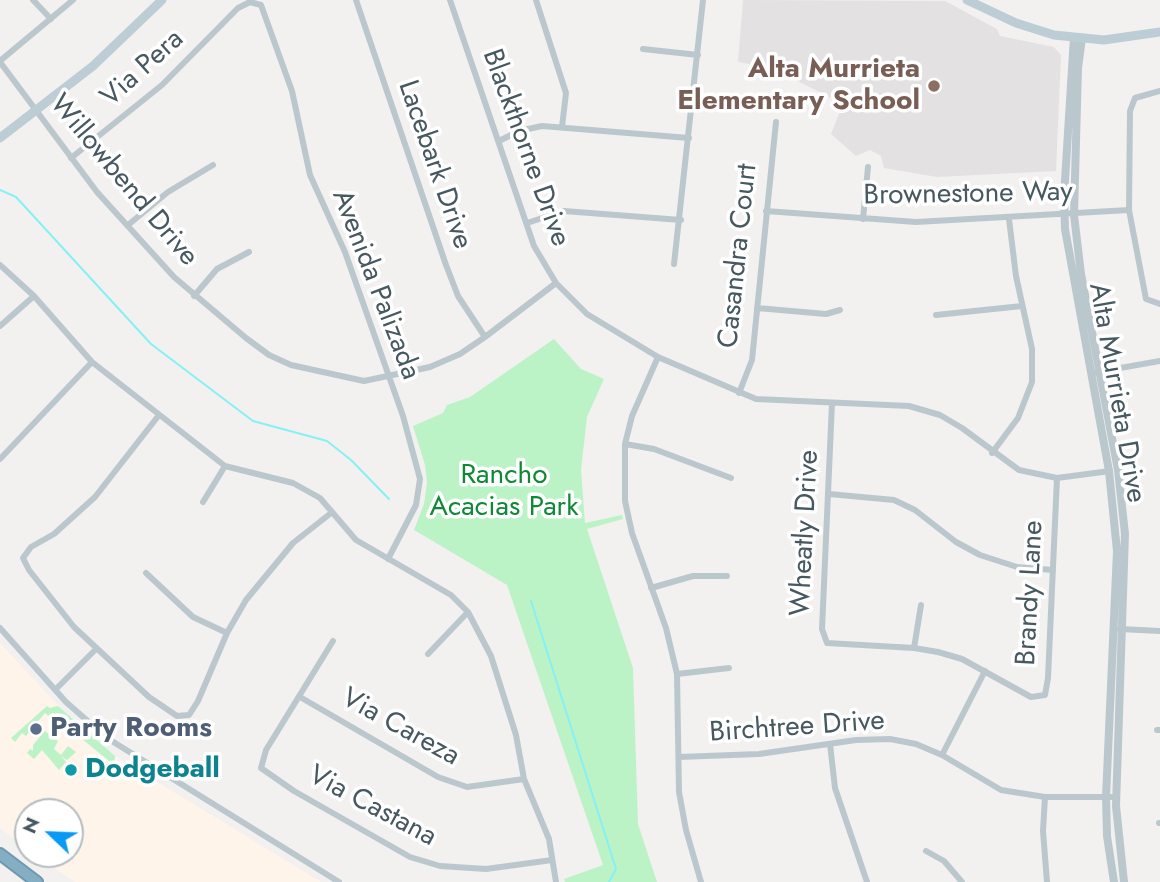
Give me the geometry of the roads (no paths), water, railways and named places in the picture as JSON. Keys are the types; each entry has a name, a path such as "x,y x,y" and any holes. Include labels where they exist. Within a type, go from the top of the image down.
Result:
{"highway":[{"path":"0,854 37,882"}],"main road":[{"path":"0,138 93,65 162,0"},
{"path":"967,0 1033,29 1078,38 1132,38 1160,32"}],"street":[{"path":"33,0 51,19"},
{"path":"0,62 73,0"},
{"name":"Lacebark Drive","path":"356,0 450,276 458,296 485,337"},
{"name":"Blackthorne Drive","path":"450,0 534,246 556,283 587,314 658,357 756,400 909,406 940,415 1019,470 1057,478 1114,471"},
{"path":"536,0 566,93 562,127"},
{"path":"674,264 681,220 703,0"},
{"name":"Via Pera","path":"71,158 162,85 238,8 250,2 261,5 269,22"},
{"name":"Avenida Palizada","path":"269,22 292,91 310,175 345,252 403,416 419,479 416,505 388,559"},
{"name":"Alta Murrieta Drive","path":"1078,38 1070,215 1074,289 1096,372 1125,534 1106,797 1107,836 1114,882"},
{"path":"643,49 698,55"},
{"name":"Willowbend Drive","path":"0,62 71,158 194,296 269,355 291,365 364,381 430,367 460,354 556,283"},
{"path":"1160,91 1135,98 1130,111 1129,210 1146,299 1160,304"},
{"name":"Casandra Court","path":"739,393 752,359 776,122"},
{"path":"499,141 519,131 562,127 689,138"},
{"path":"128,225 168,192 213,165"},
{"path":"863,219 868,167"},
{"name":"Brownestone Way","path":"766,211 916,222 1009,219 1129,210"},
{"path":"527,223 564,211 681,220"},
{"path":"992,453 1018,418 1032,382 1032,349 1022,306 1009,219"},
{"path":"194,296 217,269 249,252"},
{"path":"0,265 34,296 92,362 225,466 293,483 320,498 356,540 451,595 468,612 491,656 516,735 524,779 549,839 556,882"},
{"path":"0,326 34,296"},
{"path":"936,315 1022,306"},
{"path":"757,308 826,314 839,310"},
{"path":"658,357 632,416 625,444 625,501 666,628 677,674 679,792 685,830 701,882"},
{"path":"1096,372 1160,361"},
{"path":"0,459 92,362"},
{"name":"Wheatly Drive","path":"832,403 822,629 827,643 914,648"},
{"path":"159,415 95,497 54,534 31,547 23,558 29,570 74,627 149,697 177,716 189,715 198,701 227,633 246,600 293,542 331,513"},
{"path":"625,444 654,449 731,478"},
{"path":"203,502 225,466"},
{"name":"Brandy Lane","path":"985,671 1031,697 1045,695 1057,478"},
{"path":"829,494 894,500 915,510 956,542 980,555 1017,567 1053,570"},
{"path":"146,573 193,617 227,633"},
{"path":"651,588 693,576 727,576"},
{"path":"921,605 914,648 962,659 985,671 942,755"},
{"path":"428,654 468,612"},
{"path":"0,628 55,690 117,745 339,882"},
{"path":"1119,629 1160,631"},
{"name":"Alta Murrieta Drive","path":"1119,629 1116,797 1117,833 1124,882"},
{"path":"300,697 333,641"},
{"path":"55,690 96,649"},
{"path":"677,674 729,668"},
{"name":"Via Careza","path":"300,697 438,776 467,787 524,779"},
{"name":"Via Castana","path":"300,697 266,750 261,768 294,791 410,857 440,866 486,869 552,860"},
{"name":"Birchtree Drive","path":"679,757 759,754 890,739 916,744 942,755 1001,790 1045,797 1116,797"},
{"path":"830,744 835,788 867,882"},
{"path":"1045,797 1043,831 1047,882"},
{"path":"926,851 944,861 962,882"}],"waterway":[{"path":"0,190 16,197 151,344 253,421 327,441 351,460 389,499"},
{"path":"531,601 616,869 609,882"}],"place":[{"name":"Alta Murrieta Elementary School","path":"934,86"},
{"name":"Party Rooms","path":"36,729"},
{"name":"Dodgeball","path":"71,770"}],"park label":[{"name":"Rancho Acacias Park","path":"504,492"}]}
